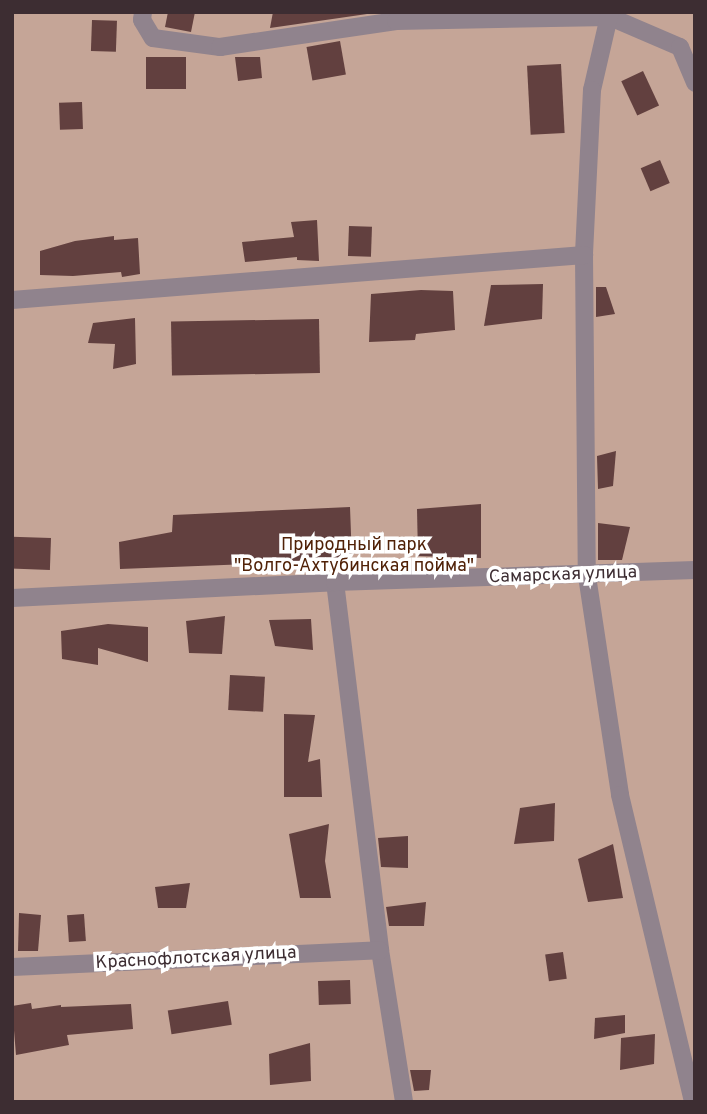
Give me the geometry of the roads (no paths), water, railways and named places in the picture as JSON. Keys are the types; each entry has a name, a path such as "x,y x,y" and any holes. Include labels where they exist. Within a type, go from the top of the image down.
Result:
{"street":[{"path":"143,12 142,20 153,38 220,47 397,21 610,15 680,47 695,83"},
{"path":"610,15 592,90 584,254 587,576 620,795 693,1102"},
{"path":"12,300 584,254"},
{"name":"Самарская улица","path":"12,598 335,582 587,576 695,570"},
{"path":"335,582 380,950 404,1102"},
{"name":"Краснофлотская улица","path":"12,967 380,950"}],"park label":[{"name":"Природный парк \"Волго-Ахтубинская пойма\"","path":"354,557"}]}
